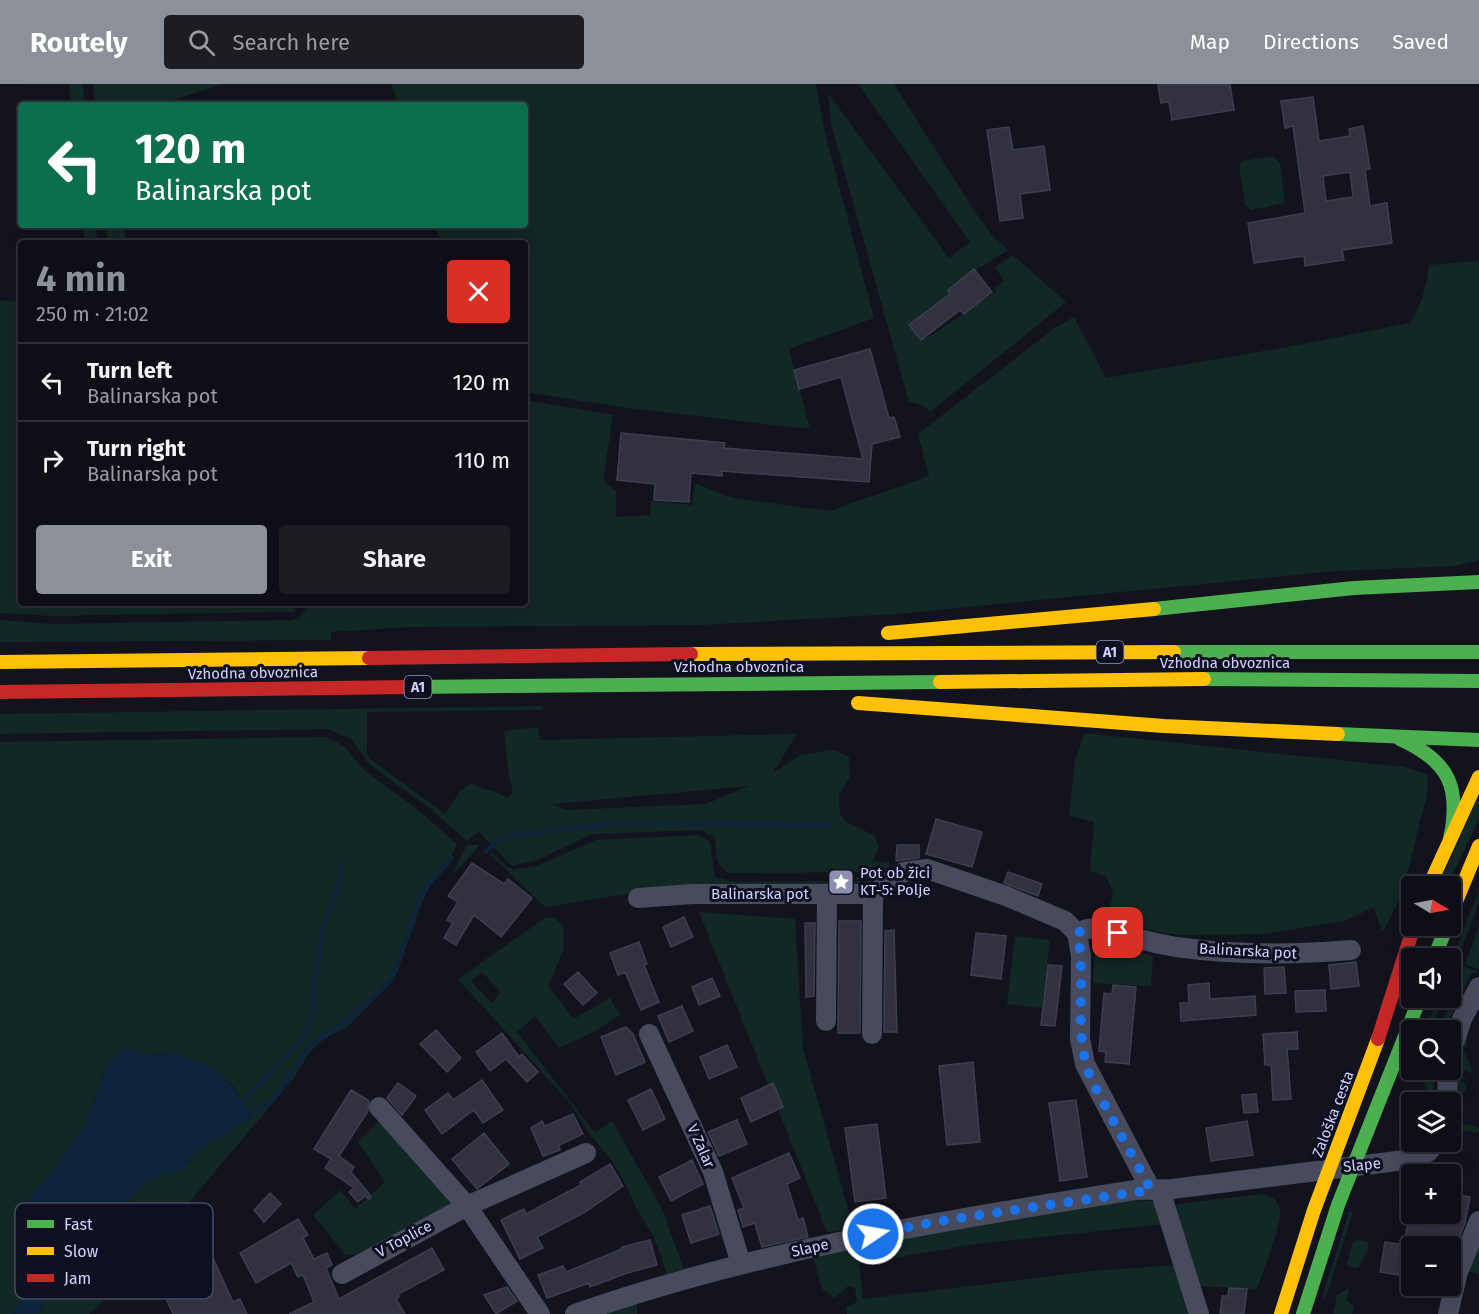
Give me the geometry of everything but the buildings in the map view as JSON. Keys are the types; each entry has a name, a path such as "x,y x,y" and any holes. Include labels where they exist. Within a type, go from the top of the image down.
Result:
{"main road":[{"path":"873,635 1035,622 1248,598 1479,580"},
{"path":"740,654 767,641"},
{"name":"Vzhodna obvoznica","path":"0,662 740,654 1479,652"},
{"name":"Vzhodna obvoznica","path":"0,692 1168,679 1479,681"},
{"path":"700,683 740,699"},
{"path":"845,702 1164,726 1479,740"},
{"path":"1384,735 1417,746 1445,769 1456,799 1450,838"},
{"path":"1433,876 1479,777"},
{"path":"1461,889 1479,846"},
{"path":"1461,900 1479,874"},
{"name":"Zaloška cesta","path":"1281,1314 1314,1209 1370,1065 1411,936"},
{"path":"1308,1313 1338,1205 1416,1008"}],"street":[{"path":"872,1034 873,894 903,872 918,869 938,871 1065,921 1077,933 1081,956 1080,1039 1085,1064 1156,1190 1199,1314"},
{"name":"Balinarska pot","path":"638,898 693,894 873,894"},
{"path":"826,1021 827,894"},
{"name":"Balinarska pot","path":"1077,933 1087,928 1099,928 1174,947 1245,954 1300,954 1351,950"},
{"path":"1461,1021 1479,987"},
{"name":"V Zalar","path":"650,1034 713,1172 741,1264"},
{"path":"379,1107 467,1206 540,1314"},
{"name":"V Toplice","path":"342,1274 467,1206 586,1152"},
{"name":"Slape","path":"575,1314 635,1293 741,1264 946,1220 1156,1190 1415,1158 1428,1152"},
{"path":"1448,1314 1458,1272 1479,1221"}],"green space":[{"path":"69,84 83,84 85,102 71,102"},
{"path":"93,84 222,84 168,102 95,102"},
{"path":"391,84 816,84 825,133 874,318 789,349 810,429 621,407 528,392 528,240 440,240 436,228 528,228 528,102 397,102"},
{"path":"858,84 894,84 973,209 991,234 1008,250 950,287 954,295 916,323 927,338 996,292 994,288 1004,281 995,267 1013,255 1066,302 930,412 923,405 909,402 831,124 828,93 949,258 970,242"},
{"path":"1273,156 1280,163 1285,203 1251,210 1245,204 1239,166 1243,161"},
{"path":"82,228 96,228 97,240 84,240"},
{"path":"106,228 124,228 126,240 108,240"},
{"path":"1479,261 1479,560 1454,566 1335,571 897,614 700,625 411,627 331,632 331,640 0,642 0,620 52,624 292,620 301,615 308,606 528,606 528,401 613,415 604,474 605,483 616,491 616,517 651,515 650,501 692,505 695,483 732,498 830,511 929,476 918,434 1056,327 1074,317 1106,378 1410,323 1423,295 1429,265"},
{"path":"0,300 18,302 18,606 298,606 293,612 52,616 0,613"},
{"path":"543,706 543,710 367,712 369,758 445,814 460,791 471,784 508,797 513,792 508,771 504,731 538,727 540,740 797,734 772,774 800,755 834,750 849,757 850,777 839,795 840,815 846,822 874,835 879,847 873,861 889,863 889,872 729,873 719,863 715,838 701,830 593,834 535,861 512,866 479,832 467,841 432,810 370,765 351,739 328,729 0,734 0,714","holes":["749,786 706,804 566,810 552,804"]},
{"path":"1084,733 1404,767 1427,774 1427,797 1406,876 1401,876 1400,897 1382,932 1374,907 1345,921 1263,934 1179,935 1107,922 1113,892 1106,876 1090,871 1094,822 1069,816 1075,762"},
{"path":"326,737 344,746 364,770 417,809 457,844 447,865 430,882 393,981 347,1027 325,1038 309,1053 294,1078 189,1203 127,1203 152,1178 189,1163 195,1152 252,1117 235,1088 211,1066 174,1053 145,1054 130,1048 106,1067 84,1127 54,1170 31,1195 28,1203 15,1203 15,1299 20,1299 13,1314 0,1314 0,742"},
{"path":"1479,796 1479,819 1452,876 1443,876"},
{"path":"699,835 710,842 715,877 737,882 876,881 861,888 664,888 545,907 490,854 491,852 508,868 515,869 536,866 596,840"},
{"path":"466,845 480,845 452,876"},
{"path":"1479,890 1479,903 1461,949 1456,948"},
{"path":"699,912 795,919 803,1048 853,1227 827,1232"},
{"path":"545,918 555,918 563,925 564,949 548,986 574,1019 610,998 620,1015 595,1031 559,1048 535,1016 517,1032 595,1133 612,1121 662,1209 684,1269 667,1274 653,1235 637,1210 612,1161 591,1136 570,1103 458,979","holes":["482,972 501,992 492,1003 471,981"]},
{"path":"1479,926 1479,969 1478,969 1465,964"},
{"path":"1015,936 1050,940 1042,1008 1007,1004"},
{"path":"1096,943 1153,956 1151,986 1093,983"},
{"path":"1465,967 1479,972 1471,974 1461,995 1461,972"},
{"path":"1434,1008 1439,1008 1434,1020 1429,1020"},
{"path":"1448,1008 1455,1008 1449,1020 1444,1020"},
{"path":"1465,1040 1468,1041 1464,1050 1473,1074 1465,1070 1461,1078"},
{"path":"1423,1080 1434,1080 1434,1092 1426,1092"},
{"path":"1458,1080 1460,1080 1467,1084 1464,1093 1459,1092"},
{"path":"382,1118 457,1205 354,1255 345,1254 313,1215 341,1190 355,1209 385,1182 358,1142"},
{"path":"1461,1123 1479,1127 1479,1133 1461,1130"},
{"path":"1262,1194 1275,1200 1280,1212 1274,1240 1257,1289 1195,1286 1175,1214 1177,1204"},
{"path":"1131,1200 1154,1201 1160,1205 1194,1314 847,1314 846,1307 857,1302 855,1288 848,1286 835,1298 822,1289 812,1253 1014,1215","holes":["1164,1224 1176,1265 1093,1271 863,1299 859,1264 975,1244"]},
{"path":"1349,1212 1353,1212 1325,1300 1323,1294"},
{"path":"1479,1234 1479,1274 1465,1271"},
{"path":"1367,1241 1369,1247 1358,1268 1348,1267 1353,1242"},
{"path":"1349,1288 1347,1301 1354,1306 1352,1314 1333,1314 1337,1295"},
{"path":"44,1299 105,1299 89,1314 39,1314"},
{"path":"637,1299 637,1314 593,1314"}],"water":[{"path":"130,1048 145,1054 174,1053 211,1066 235,1089 252,1117 196,1152 181,1172 152,1178 127,1203 28,1203 31,1195 54,1170 84,1127 106,1067 121,1049"},
{"path":"20,1299 45,1299 39,1314 13,1314"}],"waterway":[{"path":"486,851 498,840 510,836 617,823 832,825"},
{"path":"247,1109 262,1109 274,1098 309,1046 343,1024 387,984 396,970 418,903 428,885 452,858"},
{"path":"242,1102 302,1040 312,1016 314,982 324,925 338,887 342,865"}],"traffic: fast":[{"path":"1154,609 1354,588 1479,582"},
{"path":"1174,652 1479,652"},
{"path":"1204,679 1479,681"},
{"path":"411,687 940,682"},
{"path":"1338,734 1479,740"},
{"path":"1400,739 1417,747 1430,757 1448,778 1454,805 1450,839"},
{"path":"1438,948 1443,936"},
{"path":"1303,1314 1338,1205 1416,1008"}],"traffic: slow":[{"path":"888,633 1154,609"},
{"path":"691,654 1174,652"},
{"path":"0,662 369,658"},
{"path":"940,682 1204,679"},
{"path":"858,703 1164,726 1338,734"},
{"path":"1434,876 1479,777"},
{"path":"1461,889 1479,846"},
{"path":"1281,1314 1314,1210 1378,1039"}],"traffic: jam":[{"path":"369,658 691,654"},
{"path":"0,692 411,687"},
{"path":"1378,1039 1411,936"}],"place":[{"name":"Pot ob žici KT-5: Polje","path":"841,882"}],"route":[{"path":"873,1234 1135,1190 1151,1190 1092,1082 1085,1064 1080,1039 1081,956 1077,933 1087,928 1099,928 1118,933"}]}
